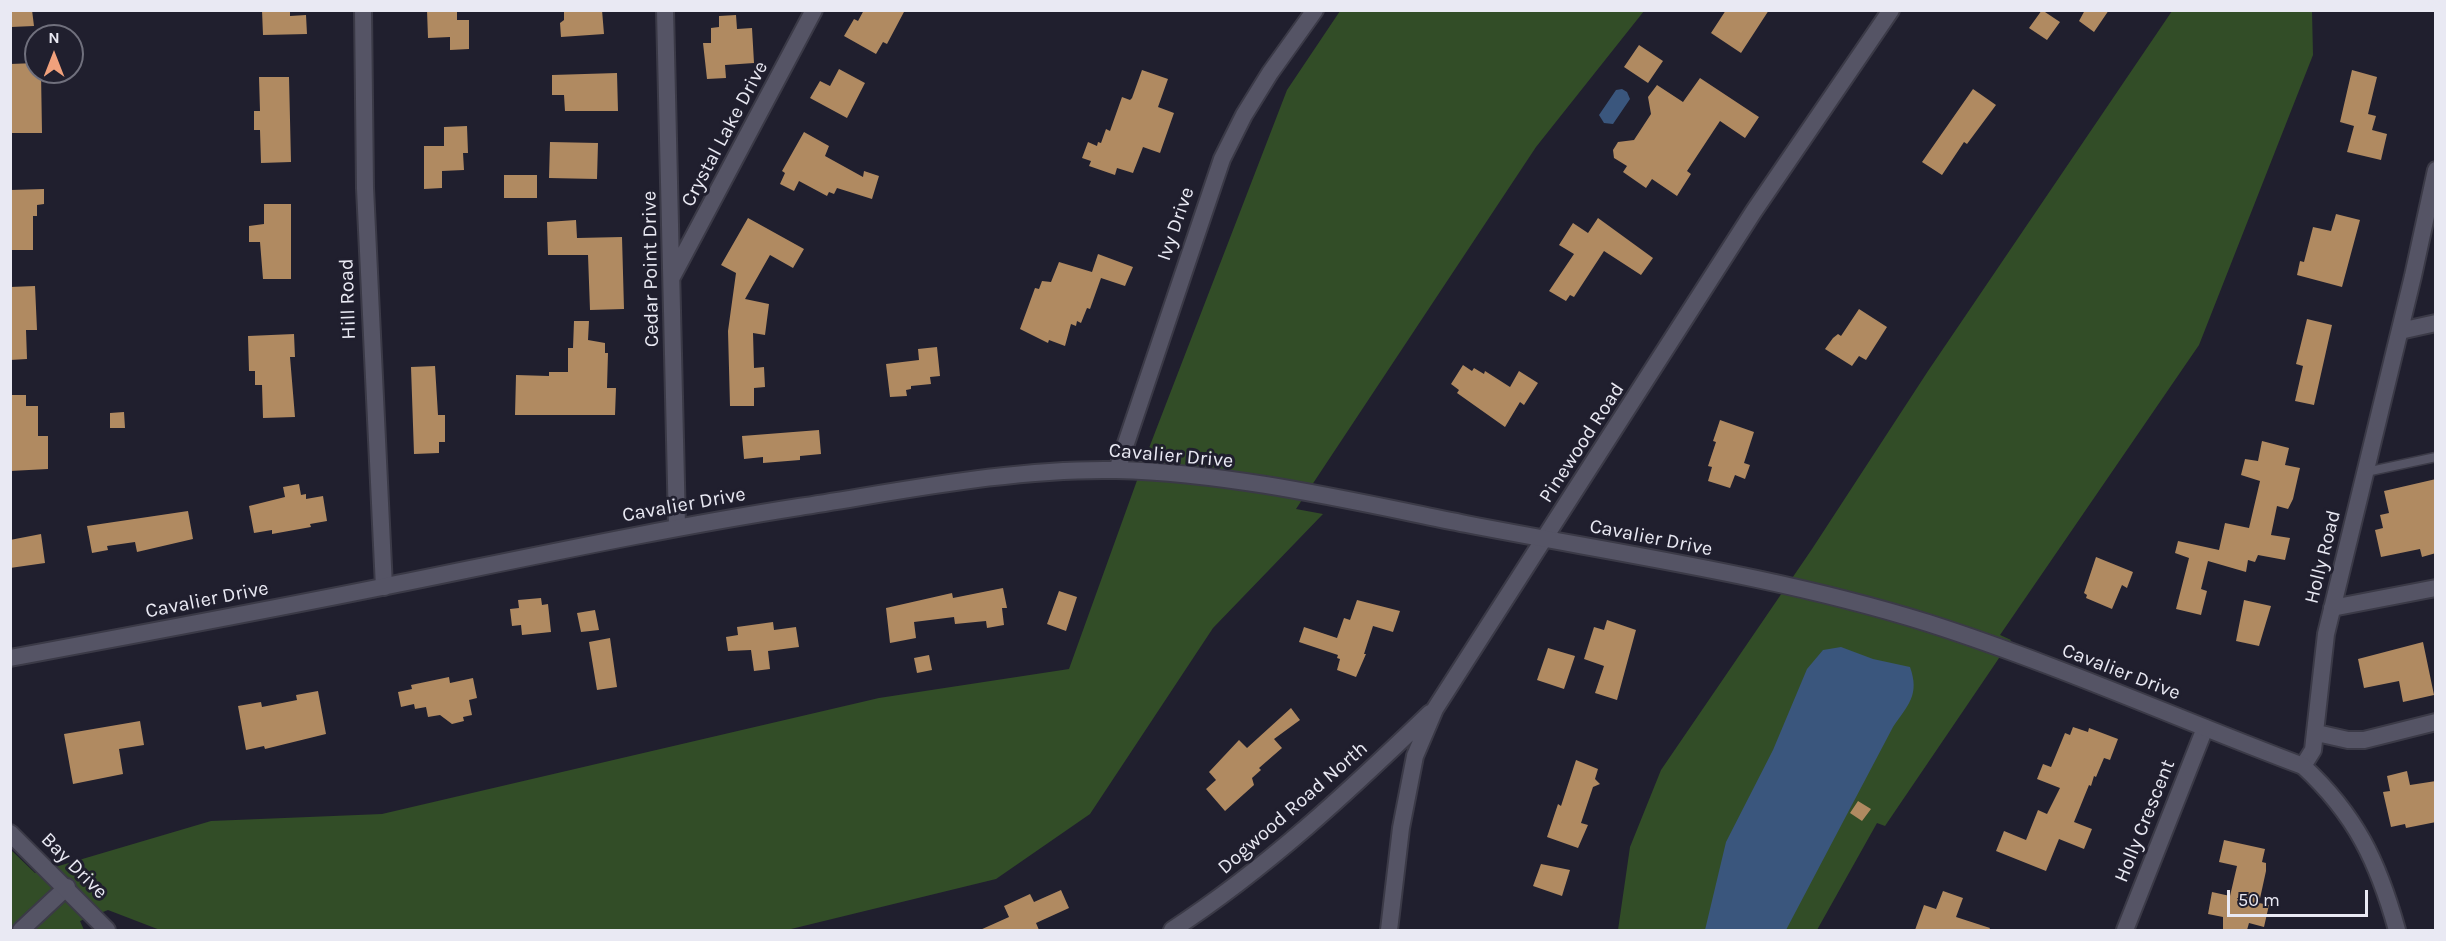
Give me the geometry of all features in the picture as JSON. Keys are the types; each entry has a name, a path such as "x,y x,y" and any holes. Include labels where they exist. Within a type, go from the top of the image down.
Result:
{"street":[{"name":"Hill Road","path":"363,10 365,188 384,586"},
{"name":"Cedar Point Drive","path":"665,10 677,526"},
{"name":"Crystal Lake Drive","path":"672,278 814,10"},
{"name":"Ivy Drive","path":"1117,470 1204,205 1222,159 1244,115 1270,73 1315,10"},
{"name":"Pinewood Road","path":"1389,930 1401,828 1415,756 1435,709 1754,211 1891,10"},
{"name":"Holly Road","path":"2303,766 2313,750 2317,733 2319,681 2332,608 2400,331 2436,170"},
{"path":"2400,331 2436,323"},
{"name":"Cavalier Drive","path":"10,658 384,586 677,526 993,479 1117,470 1198,477 1294,490 1711,570 1893,613 2010,651 2303,766"},
{"path":"2332,608 2436,588"},
{"name":"Dogwood Road North","path":"1172,930 1219,900 1273,859 1332,807 1435,709"},
{"path":"2317,733 2348,740 2364,740 2436,722"},
{"name":"Holly Crescent","path":"2125,930 2205,728"},
{"path":"2303,766 2326,787 2351,819 2383,881 2397,930"},
{"name":"Bay Drive","path":"10,832 67,887 107,930"},
{"path":"21,930 67,887"}],"lane":[{"path":"2365,472 2436,457"}],"green space":[{"path":"1340,11 1644,11 1536,147 1296,509 1323,514 1213,628 1090,814 996,879 787,930 160,930 108,910 80,921 84,930 11,930 10,849 35,873 211,821 382,814 879,698 1069,669 1144,461 1287,90"},
{"path":"2172,11 2312,11 2313,55 2199,345 2000,635 2011,640 1995,664 1885,826 1877,823 1817,930 1618,930 1630,847 1661,770 1812,549 1928,371"}],"water":[{"path":"1622,89 1627,92 1630,99 1613,124 1604,123 1599,115 1616,90"},
{"path":"1841,647 1873,659 1910,667 1914,685 1911,699 1893,727 1786,930 1705,930 1726,842 1773,750 1807,669 1823,650"}],"building":[{"path":"11,10 32,10 34,24 11,27"},
{"path":"262,10 290,10 290,16 306,15 307,34 263,35"},
{"path":"427,10 457,10 457,20 469,20 469,49 450,50 450,37 428,38"},
{"path":"564,10 602,10 604,34 561,37 560,23 564,20"},
{"path":"864,10 905,10 887,44 883,42 876,54 844,36 854,19 858,21"},
{"path":"1726,10 1769,10 1741,53 1711,33"},
{"path":"2042,10 2060,22 2047,40 2029,28"},
{"path":"2085,10 2109,10 2094,32 2079,21"},
{"path":"736,15 737,29 752,28 754,63 725,65 726,78 707,79 703,43 711,43 711,28 719,27 719,16"},
{"path":"1639,45 1663,61 1648,83 1624,67"},
{"path":"24,63 24,84 41,84 42,133 10,133 10,64"},
{"path":"839,69 865,83 847,118 810,98 820,81 830,86"},
{"path":"1142,70 1168,79 1158,107 1174,113 1160,153 1143,147 1133,173 1117,168 1115,175 1089,166 1091,161 1082,158 1088,142 1097,146 1098,142 1101,143 1106,129 1110,131 1122,97 1130,100 1132,98"},
{"path":"2352,70 2377,77 2368,114 2376,116 2372,130 2387,134 2381,160 2347,152 2354,126 2340,122"},
{"path":"617,73 618,111 565,111 564,95 552,95 552,75"},
{"path":"259,77 289,77 291,162 261,163 260,130 254,130 254,111 260,111"},
{"path":"1700,78 1759,117 1745,138 1720,121 1687,171 1691,174 1677,196 1652,179 1646,188 1623,172 1627,166 1614,158 1613,150 1618,142 1634,140 1651,114 1648,97 1657,85 1683,102"},
{"path":"1973,89 1996,105 1967,144 1964,142 1942,175 1922,162"},
{"path":"467,126 468,153 463,153 464,170 442,171 442,188 424,189 424,146 444,146 444,127"},
{"path":"804,132 829,146 825,156 863,177 864,171 879,176 872,199 837,188 834,194 829,192 827,196 799,181 794,191 780,184 785,173 782,171"},
{"path":"550,142 598,143 597,179 549,178"},
{"path":"504,175 537,175 537,198 504,198"},
{"path":"44,189 44,204 37,205 37,216 33,216 33,250 10,250 10,190"},
{"path":"264,204 291,204 291,279 263,279 260,242 249,242 249,226 264,224"},
{"path":"2336,214 2360,220 2342,287 2297,275 2300,261 2304,262 2313,227 2331,231"},
{"path":"748,218 804,249 793,268 770,255 745,299 769,304 765,335 753,333 754,368 764,367 765,387 754,388 754,406 730,406 728,331 736,273 721,265"},
{"path":"1598,218 1653,258 1641,275 1604,251 1574,297 1570,295 1566,301 1549,291 1574,254 1559,245 1573,223 1588,233"},
{"path":"576,220 577,238 622,237 624,309 590,310 588,255 548,255 547,222"},
{"path":"1098,254 1133,267 1125,286 1101,278 1090,309 1087,308 1081,323 1077,321 1076,326 1071,324 1065,346 1049,340 1048,343 1020,329 1035,288 1039,289 1042,281 1051,282 1059,262 1092,272"},
{"path":"35,286 37,330 26,330 27,359 10,360 10,287"},
{"path":"1859,309 1887,327 1866,360 1859,356 1852,366 1825,349 1833,338 1838,334 1841,336"},
{"path":"2307,319 2332,325 2314,405 2295,401 2303,366 2296,364"},
{"path":"574,321 589,321 588,340 605,343 605,353 608,353 607,388 616,388 615,415 515,415 516,375 549,376 549,372 568,372 568,348 573,348"},
{"path":"294,334 295,357 290,357 295,417 263,418 262,385 255,385 255,371 249,371 248,336"},
{"path":"937,347 940,376 930,377 931,384 911,386 911,389 906,390 907,396 890,397 886,364 919,360 918,349"},
{"path":"1463,365 1472,371 1474,368 1484,374 1485,371 1510,387 1519,371 1538,383 1524,405 1520,402 1505,427 1457,393 1459,390 1451,384"},
{"path":"435,366 438,415 445,415 445,442 439,442 439,453 414,454 411,367"},
{"path":"10,395 26,395 26,406 38,406 38,436 48,436 48,469 10,471"},
{"path":"124,412 125,428 110,428 110,413"},
{"path":"1720,420 1754,432 1744,463 1750,465 1745,479 1735,475 1730,488 1708,481 1712,467 1708,466"},
{"path":"819,430 821,454 800,456 800,460 763,463 763,457 744,459 742,436"},
{"path":"2262,441 2289,448 2285,465 2300,468 2293,499 2288,509 2277,506 2271,535 2290,538 2285,560 2258,555 2255,562 2248,560 2246,572 2208,561 2201,589 2207,591 2201,615 2176,609 2189,558 2175,553 2178,541 2219,550 2225,523 2249,528 2260,481 2241,475 2245,459 2258,461"},
{"path":"2436,479 2436,553 2422,557 2420,549 2381,557 2375,530 2383,528 2380,515 2389,513 2384,491"},
{"path":"299,484 301,495 306,494 306,499 323,496 327,521 310,524 311,527 272,534 272,530 254,533 249,506 285,497 283,487"},
{"path":"188,511 193,539 137,552 135,542 107,546 108,550 92,553 87,526"},
{"path":"41,534 45,563 10,568 10,540"},
{"path":"2096,557 2133,572 2127,588 2122,585 2112,609 2086,598 2087,595 2084,593"},
{"path":"1003,588 1007,608 1002,608 1004,625 987,628 986,621 955,624 954,617 914,622 916,638 890,643 886,608 952,593 953,598"},
{"path":"1059,591 1077,597 1066,631 1047,624"},
{"path":"541,598 542,605 548,604 551,632 522,635 521,625 512,626 510,609 519,608 518,600"},
{"path":"1357,600 1400,611 1393,632 1373,626 1364,654 1366,654 1356,677 1337,670 1340,659 1337,658 1338,655 1299,642 1304,627 1337,638 1344,618 1350,620"},
{"path":"2244,600 2271,606 2259,646 2236,641"},
{"path":"595,610 599,630 581,632 577,613"},
{"path":"1607,620 1636,630 1617,700 1595,693 1604,666 1584,659 1594,627 1604,630"},
{"path":"773,622 774,630 796,627 799,647 768,651 770,669 754,671 751,650 728,651 726,637 738,635 737,627"},
{"path":"610,638 617,687 597,690 589,642"},
{"path":"2423,642 2434,695 2403,702 2399,681 2364,688 2358,659"},
{"path":"1548,648 1575,656 1564,689 1537,680"},
{"path":"929,655 932,670 917,673 914,658"},
{"path":"449,677 450,683 473,678 477,698 469,700 472,715 463,717 464,721 452,724 440,715 428,717 426,707 415,709 414,704 401,707 398,692 412,689 411,685"},
{"path":"318,691 326,734 265,749 264,746 246,750 238,706 261,702 262,707 297,700 296,695"},
{"path":"1291,708 1300,720 1274,739 1282,748 1259,768 1261,770 1252,778 1254,785 1225,811 1206,789 1216,780 1209,772 1239,740 1247,748"},
{"path":"140,721 144,745 119,749 123,774 73,784 64,734"},
{"path":"2073,727 2088,732 2089,728 2118,739 2110,760 2104,758 2091,786 2089,785 2074,822 2092,829 2084,849 2059,839 2046,871 1996,851 2004,831 2026,840 2038,810 2047,814 2060,788 2037,779 2043,764 2051,767 2065,733 2070,735"},
{"path":"1576,760 1598,769 1595,779 1600,784 1593,787 1581,823 1588,825 1578,848 1547,837 1558,804 1561,806"},
{"path":"2407,771 2410,785 2436,781 2436,822 2406,828 2405,824 2391,827 2383,792 2390,791 2387,776"},
{"path":"1858,801 1871,809 1862,821 1850,813"},
{"path":"2224,840 2265,849 2262,862 2266,863 2266,871 2259,903 2269,905 2264,927 2249,923 2247,930 2223,930 2223,917 2208,914 2212,892 2230,896 2237,866 2219,862"},
{"path":"1541,864 1570,870 1562,896 1533,886"},
{"path":"1061,890 1069,908 1036,923 1039,930 980,930 1009,917 1004,906 1030,894 1034,902"},
{"path":"1943,891 1963,898 1956,917 1990,928 1989,930 1915,930 1924,905 1936,909"}]}
